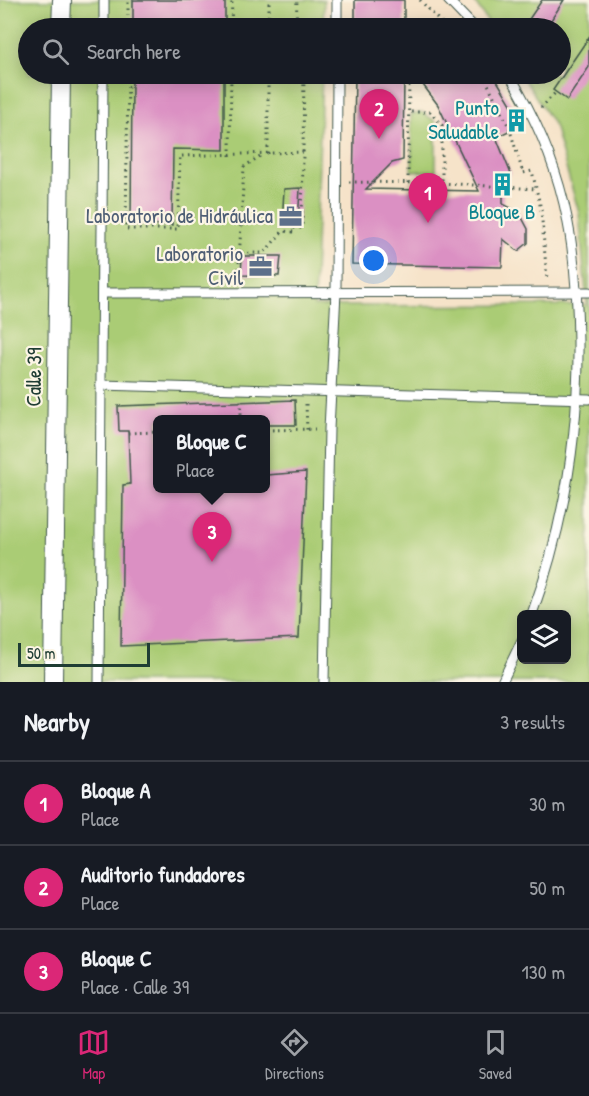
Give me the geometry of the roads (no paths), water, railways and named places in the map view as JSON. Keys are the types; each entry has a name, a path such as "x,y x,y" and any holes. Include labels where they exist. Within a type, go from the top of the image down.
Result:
{"street":[{"path":"61,18 62,0"},
{"name":"Calle 39","path":"53,682 61,84"}],"lane":[{"path":"104,0 104,18"},
{"path":"337,18 338,0"},
{"path":"448,0 465,18"},
{"path":"99,682 104,84"},
{"path":"324,682 330,392 336,292 337,84"},
{"path":"515,84 536,123 558,177 572,234 584,399 562,514 533,610"},
{"path":"102,293 589,292"},
{"path":"101,386 584,399"},
{"path":"502,682 517,650"}],"place":[{"name":"Punto Saludable","path":"517,120"},
{"name":"Auditorio fundadores","path":"379,139"},
{"name":"Bloque B","path":"502,184"},
{"name":"Laboratorio de Hidráulica","path":"291,216"},
{"name":"Bloque A","path":"428,223"},
{"name":"Laboratorio Civil","path":"261,266"},
{"name":"Bloque C","path":"212,562"}]}
